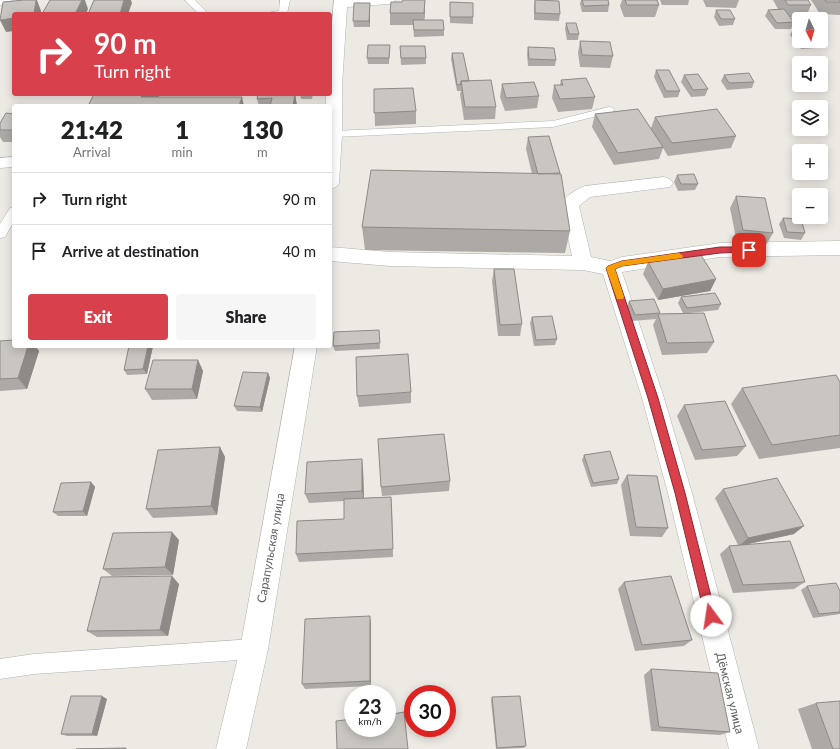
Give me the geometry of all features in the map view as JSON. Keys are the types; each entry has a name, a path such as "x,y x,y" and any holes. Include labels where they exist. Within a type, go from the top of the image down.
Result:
{"street":[{"path":"0,1 5,0"},
{"path":"332,149 334,134 332,86 340,2 388,0"},
{"path":"0,163 12,162"},
{"path":"583,263 570,204 585,192 664,183"},
{"path":"332,254 390,259 583,263 610,268 622,264 720,250 840,248"},
{"name":"Дёмская улица","path":"610,268 653,398 680,493 744,749"},
{"name":"Сарапульская улица","path":"231,749 254,649 306,348"}],"lane":[{"path":"190,0 202,12"},
{"path":"283,12 285,0"},
{"path":"334,134 553,124 609,110"},
{"path":"0,234 12,214"},
{"path":"0,669 34,664 254,649"}],"building":[{"path":"36,0 34,12 12,12 12,18 0,20 3,2"},
{"path":"50,0 82,0 76,12 43,12"},
{"path":"94,0 124,0 121,12 89,12"},
{"path":"403,0 425,0 424,13 390,13 391,2 402,2"},
{"path":"535,0 559,1 560,14 535,13"},
{"path":"582,0 608,0 609,5 584,6"},
{"path":"625,0 657,0 659,5 627,5"},
{"path":"785,0 808,0 811,5 788,5"},
{"path":"825,0 840,0 840,2 826,2"},
{"path":"450,2 473,3 473,17 450,17"},
{"path":"354,3 370,3 369,21 353,21"},
{"path":"784,9 792,19 792,22 777,23 768,10"},
{"path":"716,10 730,10 735,19 721,19"},
{"path":"413,20 443,20 444,30 414,30"},
{"path":"566,23 576,23 579,34 569,34"},
{"path":"580,41 610,42 613,56 582,55"},
{"path":"368,45 390,45 389,58 367,58"},
{"path":"400,46 425,46 426,58 401,58"},
{"path":"528,47 554,48 556,60 529,59"},
{"path":"452,53 463,53 469,81 461,81 461,84 457,85"},
{"path":"656,70 669,70 680,91 666,91"},
{"path":"749,73 754,82 729,83 724,75"},
{"path":"698,74 708,89 693,90 684,75"},
{"path":"586,78 595,97 560,99 554,85 563,85 561,80"},
{"path":"491,80 496,107 465,107 461,81"},
{"path":"534,82 539,96 506,98 502,84"},
{"path":"413,88 416,111 374,113 374,89"},
{"path":"93,96 242,97 240,104 89,104"},
{"path":"258,96 295,96 293,104 270,104 272,98 257,99"},
{"path":"638,109 663,147 618,153 595,114"},
{"path":"717,109 736,136 672,143 655,117"},
{"path":"6,113 12,114 12,130 0,130 0,123"},
{"path":"549,136 560,173 538,174 528,137"},
{"path":"371,170 561,174 570,231 362,227"},
{"path":"694,174 698,184 681,184 677,175"},
{"path":"736,196 765,198 773,233 743,230"},
{"path":"783,218 792,218 792,224 802,224 805,233 787,232"},
{"path":"699,252 716,279 663,289 648,262"},
{"path":"494,269 514,269 522,324 500,325"},
{"path":"715,293 721,304 687,308 681,297"},
{"path":"654,299 660,313 635,315 629,301"},
{"path":"704,313 714,342 667,343 658,314"},
{"path":"552,316 557,339 536,340 532,317"},
{"path":"379,330 380,343 333,346 334,332"},
{"path":"12,340 12,348 27,348 18,378 0,379 0,341"},
{"path":"129,348 148,348 143,369 124,370"},
{"path":"408,354 411,392 357,396 356,357"},
{"path":"153,360 198,360 192,389 145,389"},
{"path":"243,372 268,373 260,407 234,406"},
{"path":"836,375 840,382 840,435 772,445 742,388"},
{"path":"725,401 746,446 702,450 684,405"},
{"path":"444,434 450,481 381,487 378,439"},
{"path":"220,447 211,506 146,509 158,450"},
{"path":"610,451 619,479 593,483 584,455"},
{"path":"362,459 362,491 305,494 307,462"},
{"path":"627,475 657,476 668,528 636,527"},
{"path":"777,478 804,526 748,538 723,489"},
{"path":"91,482 83,511 53,512 61,483"},
{"path":"391,497 393,549 296,554 297,521 344,519 344,499"},
{"path":"172,532 165,567 103,569 113,533"},
{"path":"790,541 805,582 743,585 729,546"},
{"path":"172,576 160,630 87,631 101,577"},
{"path":"671,576 692,640 642,645 624,582"},
{"path":"836,583 840,591 840,612 819,614 807,586"},
{"path":"370,616 370,681 302,684 305,619"},
{"path":"651,669 718,673 730,732 659,727"},
{"path":"71,696 102,696 92,734 61,734"},
{"path":"520,696 526,746 497,748 492,697"},
{"path":"840,701 840,749 833,749 816,703"},
{"path":"404,712 404,737 407,737 408,749 337,749 336,721 344,720 344,737 396,737 396,713"},
{"path":"126,748 126,749 76,749"}],"slow traffic":[{"path":"620,297 610,268 622,264 679,256"}],"route":[{"path":"711,616 680,493 653,398 610,268 622,264 720,250 749,250"}]}
